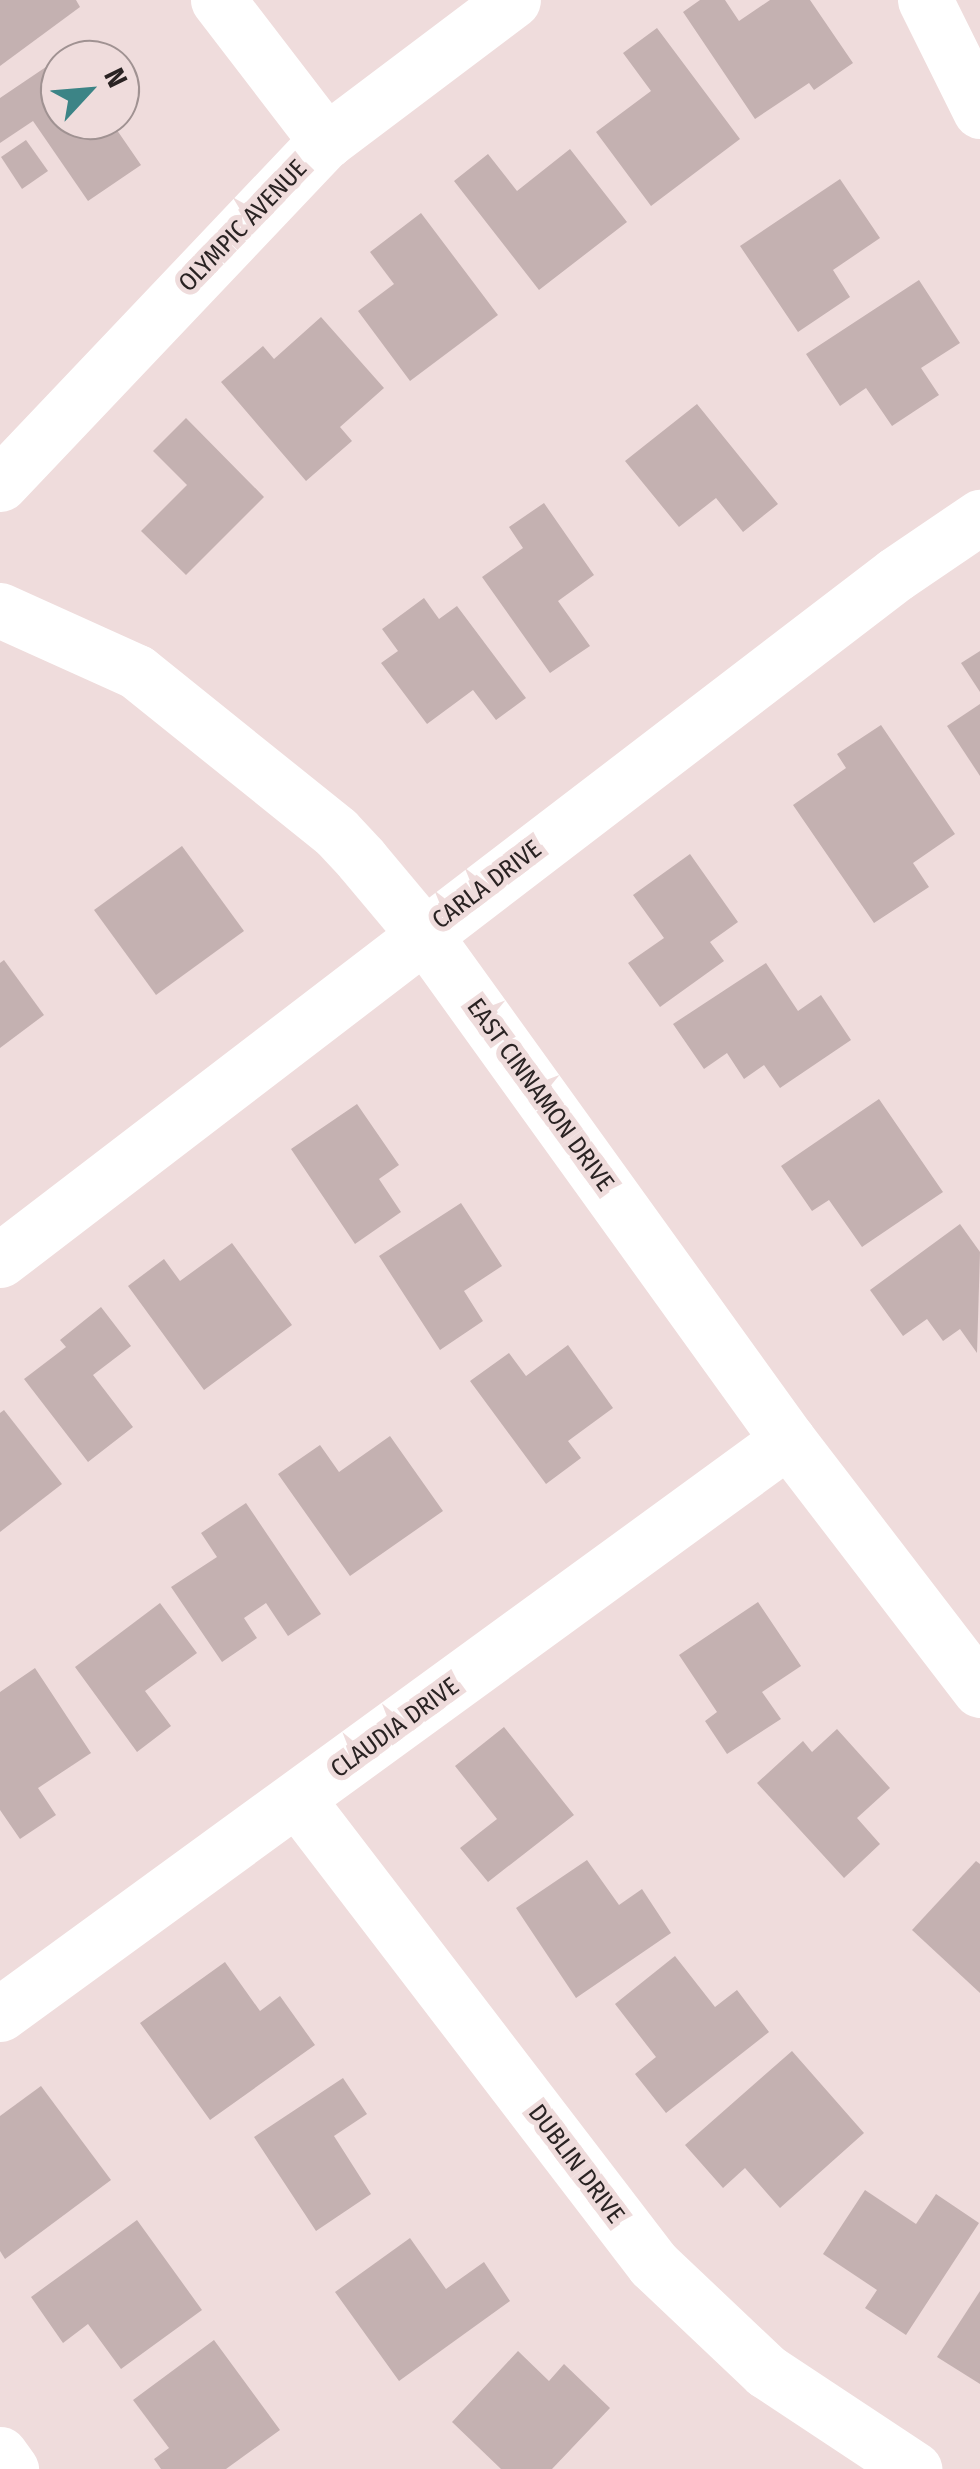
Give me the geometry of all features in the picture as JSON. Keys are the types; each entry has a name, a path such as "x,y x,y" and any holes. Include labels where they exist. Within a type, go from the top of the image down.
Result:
{"street":[{"path":"218,0 326,141"},
{"name":"OLYMPIC AVENUE","path":"0,484 326,141 513,0"},
{"path":"925,0 980,111"},
{"name":"CARLA DRIVE","path":"0,1260 896,574 980,517"},
{"name":"EAST CINNAMON DRIVE","path":"0,610 138,672 336,832 424,933 788,1440 980,1690"},
{"name":"CLAUDIA DRIVE","path":"0,2014 788,1440"},
{"name":"DUBLIN DRIVE","path":"298,1799 652,2264 766,2371 914,2469"},
{"path":"0,2454 11,2469"}],"building":[{"path":"0,0 76,0 80,7 0,66"},
{"path":"700,0 725,0 739,21 770,0 810,0 853,63 814,90 809,83 755,119 683,12"},
{"path":"657,28 740,139 651,206 596,132 651,91 623,53"},
{"path":"40,71 40,131 33,121 0,143 0,98"},
{"path":"26,140 48,171 22,189 1,157"},
{"path":"46,140 124,140 141,165 88,201"},
{"path":"570,149 627,222 539,290 454,181 488,154 517,191"},
{"path":"840,179 880,238 833,270 850,297 798,332 740,246"},
{"path":"421,213 498,315 410,381 358,311 394,284 370,252"},
{"path":"919,280 960,343 921,368 939,395 892,426 866,388 840,406 806,354"},
{"path":"321,317 384,388 340,427 352,441 306,481 221,382 263,346 274,359"},
{"path":"697,404 778,504 743,532 716,498 679,527 625,461"},
{"path":"186,418 264,497 186,575 141,531 187,485 153,451"},
{"path":"544,503 594,575 558,601 590,646 550,673 482,577 523,548 509,527"},
{"path":"424,598 439,619 457,606 526,698 496,720 473,690 427,724 381,663 398,651 382,629"},
{"path":"980,651 980,692 961,663"},
{"path":"980,704 980,776 947,726"},
{"path":"881,725 955,834 913,863 929,887 874,923 793,805 846,768 837,754"},
{"path":"182,846 244,931 156,995 94,910"},
{"path":"690,854 738,922 710,942 724,961 660,1007 628,963 664,938 633,895"},
{"path":"4,960 44,1015 0,1048 0,963"},
{"path":"766,963 798,1011 821,995 851,1040 780,1088 764,1065 744,1079 727,1053 704,1069 673,1024"},
{"path":"879,1099 943,1192 862,1247 829,1200 812,1211 781,1166"},
{"path":"357,1104 399,1165 379,1179 401,1212 355,1244 291,1149"},
{"path":"461,1203 502,1266 464,1291 483,1321 440,1350 379,1256"},
{"path":"960,1224 980,1252 977,1353 960,1329 943,1341 927,1319 903,1336 870,1290"},
{"path":"232,1243 292,1325 204,1390 128,1286 164,1259 180,1281"},
{"path":"101,1307 131,1346 93,1375 133,1427 88,1462 24,1379 66,1347 60,1340"},
{"path":"568,1345 613,1408 568,1441 581,1458 546,1484 470,1381 509,1353 526,1376"},
{"path":"4,1410 62,1484 0,1532 0,1413"},
{"path":"390,1436 443,1511 350,1576 278,1474 320,1445 339,1472"},
{"path":"246,1503 321,1614 288,1636 266,1603 244,1618 257,1638 222,1662 171,1587 217,1557 201,1533"},
{"path":"758,1602 801,1666 762,1692 781,1719 727,1754 705,1721 717,1712 679,1655"},
{"path":"160,1603 197,1653 145,1691 171,1726 137,1752 75,1667"},
{"path":"35,1668 91,1753 38,1788 56,1815 20,1839 0,1810 0,1692"},
{"path":"504,1727 574,1815 488,1882 460,1848 497,1819 455,1766"},
{"path":"837,1729 890,1788 857,1818 880,1844 844,1878 757,1783 803,1741 812,1752"},
{"path":"587,1860 619,1905 642,1889 671,1933 576,1998 516,1908"},
{"path":"976,1861 980,1864 980,1993 912,1930"},
{"path":"675,1956 715,2007 737,1990 769,2032 666,2113 635,2074 656,2057 615,2004"},
{"path":"225,1962 260,2011 280,1996 315,2045 210,2120 140,2023"},
{"path":"792,2051 864,2133 780,2208 745,2168 723,2188 685,2145"},
{"path":"343,2078 367,2114 334,2136 371,2194 316,2231 254,2137"},
{"path":"41,2086 111,2180 5,2259 0,2251 0,2116"},
{"path":"865,2190 916,2224 936,2194 979,2223 906,2335 865,2308 877,2290 823,2254"},
{"path":"137,2220 202,2310 121,2369 88,2324 63,2343 31,2297"},
{"path":"410,2238 446,2289 484,2262 510,2301 399,2381 335,2292"},
{"path":"980,2291 980,2384 937,2357"},
{"path":"214,2340 280,2430 226,2469 161,2469 154,2459 169,2448 133,2400"},
{"path":"518,2351 549,2381 564,2364 610,2408 552,2469 501,2469 452,2422"}]}
